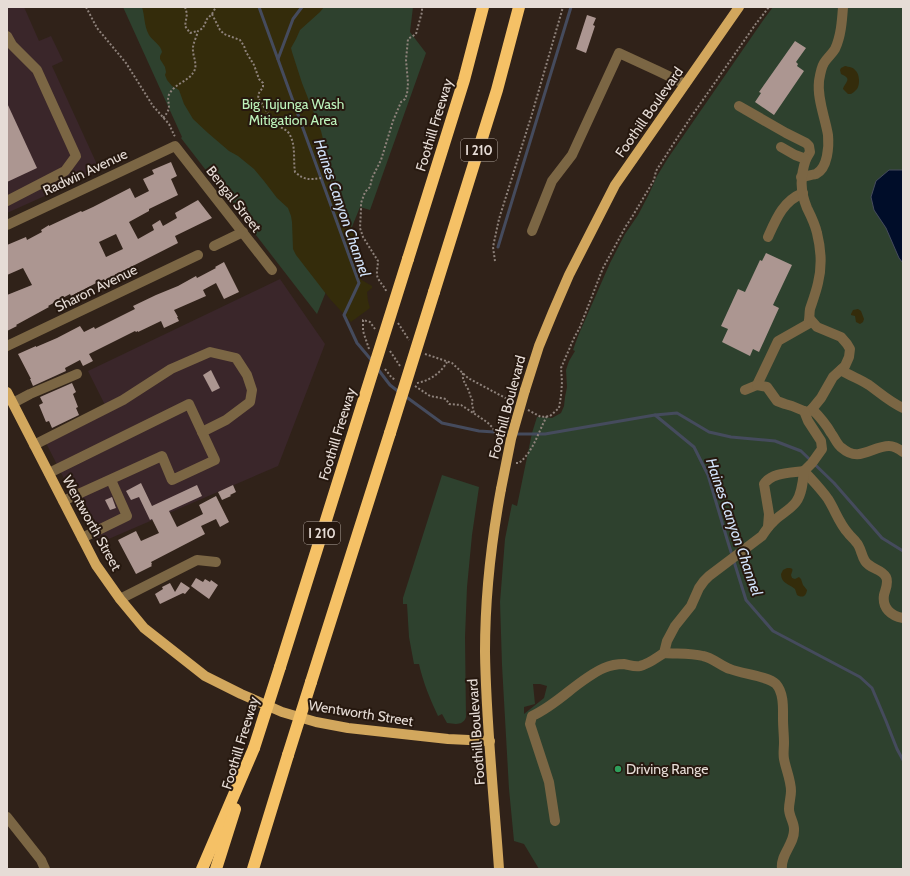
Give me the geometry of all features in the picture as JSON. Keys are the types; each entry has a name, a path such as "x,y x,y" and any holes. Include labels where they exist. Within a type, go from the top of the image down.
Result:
{"highway":[{"name":"Foothill Freeway","path":"216,869 464,80 483,7"},
{"name":"I 210","path":"254,865 495,97 509,50 519,7"},
{"path":"202,869 254,748"}],"main road":[{"name":"Foothill Boulevard","path":"499,869 488,721 485,650 489,570 493,530 511,439 539,346 569,276 615,185 740,7"},
{"name":"Wentworth Street","path":"7,392 96,565 120,599 144,628 205,676 282,712 316,722 348,728 448,739 490,741"}],"street":[{"path":"801,177 817,173 826,162 828,136 820,98 819,81 824,63 838,42 842,24 843,7"},
{"path":"7,36 12,45 37,70 76,156 65,171 7,201"},
{"path":"532,231 552,181 572,155 619,53 685,84"},
{"path":"739,106 809,146 810,152 801,177 801,184 807,207 817,231 821,258 819,281 808,324 778,341 757,385"},
{"name":"Radwin Avenue","path":"7,225 175,146"},
{"name":"Bengal Street","path":"175,146 272,270"},
{"path":"781,147 806,160"},
{"path":"768,237 782,209 792,199 803,193"},
{"path":"214,246 243,232"},
{"name":"Sharon Avenue","path":"7,346 198,255"},
{"path":"664,653 667,641 675,626 691,606 699,588 704,581 762,536 775,520 788,511 797,501 804,471 822,449 820,441 808,421 808,410 821,398 833,377 845,366 849,357 850,349 841,337 817,327 810,319"},
{"path":"34,445 123,400 171,369 210,352 236,358 248,375 252,390 250,402 226,420 202,432"},
{"path":"841,370 867,384 894,404 903,408"},
{"path":"13,403 77,374"},
{"path":"745,390 757,385 767,387 777,401 808,410 823,420 840,446 846,451 854,454 861,454 888,446 894,447 903,452"},
{"path":"48,473 189,404 215,460 172,480 162,456 63,501"},
{"path":"768,527 769,514 764,484 771,477 780,474 804,471"},
{"path":"804,471 828,498 847,533 856,541 865,562 872,568 881,571 886,578 887,583 884,596 885,606 896,617 903,618"},
{"path":"82,538 127,516 111,480"},
{"path":"120,599 196,560 216,562"},
{"path":"555,821 549,782 530,724 532,716 554,704 573,687 602,669 614,664 634,666 641,665 650,662 664,653 703,656 731,670 772,681 779,688 781,694 785,766 791,786 789,810 794,826 794,836 785,853 782,869"},
{"path":"7,817 42,860 45,869"}],"path":[{"path":"86,7 97,28 126,63 153,106 169,124 174,134 175,146"},
{"path":"185,7 185,26 190,33 204,28 207,19 216,7"},
{"path":"495,261 493,247 499,219 532,114 563,7"},
{"path":"212,14 220,30 224,34 240,40 244,46 263,83 263,87 258,98 276,124 290,133 293,143 295,172 305,179 311,180 321,178"},
{"path":"163,118 168,113 170,107 168,97 169,94 194,72 196,66 192,49 198,31"},
{"path":"371,354 363,331 362,320 370,322 378,333"},
{"path":"390,351 402,370"},
{"path":"447,362 444,368 427,380 412,383 430,396 446,399 449,404 461,404 487,422 493,428 503,451"},
{"path":"383,368 392,378 399,381"},
{"path":"463,374 462,378 464,384 473,401 472,404 474,413"},
{"path":"512,463 519,463 525,458 547,416"}],"shaded area":[{"path":"7,7 24,7 39,41 51,36 63,61 52,66 100,171 7,213"},
{"path":"280,279 325,344 278,466 97,544 43,437 107,409 88,371"}],"green space":[{"name":"Big Tujunga Wash Mitigation Area","path":"123,7 413,7 410,32 426,53 370,210 360,207 317,314 181,138 182,137"},
{"path":"773,7 903,7 903,869 539,869 524,844 514,841 509,789 500,602 505,539 512,504 517,506 532,433 537,417 552,418 561,413 564,406 567,387 566,370 569,361 575,351 573,350 578,336 610,263 625,234 638,215 657,176 668,158","holes":["533,684 547,686 544,698 524,714 524,707 535,704"]},
{"path":"442,475 479,487 472,535 467,587 465,637 466,717 463,722 456,724 447,723 442,714 438,716 427,690 419,664 414,664 409,637 407,604 403,604 403,598"}],"sand":[{"path":"142,7 324,7 300,30 291,48 302,83 321,131 335,196 343,208 346,218 354,231 360,279 372,286 372,288 367,292 370,308 351,322 330,299 296,255 293,249 292,222 288,208 277,198 254,169 238,156 229,151 193,119 184,104 179,90 172,86 167,80 165,75 165,67 160,59 162,52 159,45 147,32"},
{"path":"845,66 854,69 859,77 858,87 851,94 848,94 843,89 847,81 847,77 841,74 840,70"},
{"path":"858,309 861,311 864,319 860,324 856,322 855,316 851,315 853,310"},
{"path":"787,568 792,569 792,578 795,579 799,577 801,579 807,590 804,596 797,595 795,589 782,579 781,574 783,570"}],"water":[{"path":"889,170 903,170 903,263 899,258 886,228 874,210 871,197 876,181"}],"building":[{"path":"587,15 596,18 593,25 595,26 586,53 576,49"},
{"path":"795,41 806,48 796,62 798,64 797,66 804,71 774,115 755,102 761,93 759,92"},
{"path":"7,103 37,168 7,182"},
{"path":"171,162 177,176 171,179 178,195 149,209 149,211 129,222 138,239 154,230 152,225 160,220 163,226 177,218 175,213 198,200 212,218 175,236 178,243 105,281 104,279 71,296 70,294 7,331 7,295 32,285 23,268 7,275 7,245 26,237 27,240 42,232 41,230 49,225 93,207 130,188 135,198 149,191 143,179 154,174 152,170","holes":["116,234 123,249 106,257 99,242"]},
{"path":"766,253 792,265 773,305 779,308 759,352 753,349 750,356 722,342 728,329 721,326 738,289 745,292 760,260 762,261"},
{"path":"224,262 239,292 224,299 216,283 203,290 206,296 174,310 179,321 164,328 161,321 138,332 135,331 89,354 93,361 83,366 80,360 65,368 66,371 33,386 18,354 57,338 80,326 84,332 94,327 95,329 135,309 133,306 178,286 196,276 197,278"},
{"path":"211,370 220,388 212,392 203,375"},
{"path":"72,383 76,392 73,394 78,407 76,408 79,415 52,428 49,421 46,422 39,405 43,403 40,397"},
{"path":"141,483 152,506 197,485 202,496 169,511 177,527 203,514 199,505 216,496 229,522 220,527 216,519 201,526 205,534 151,562 152,566 136,574 118,540 136,531 141,541 159,533 152,519 150,520 139,497 131,500 126,491"},
{"path":"233,485 236,492 222,500 218,492"},
{"path":"112,497 116,508 110,510 105,500"},
{"path":"196,578 203,582 205,579 210,582 211,580 218,585 209,599 191,586"},
{"path":"181,582 190,588 185,594 183,593 160,604 155,594 163,589 162,587 170,583 175,592"}],"waterway":[{"name":"Haines Canyon Channel","path":"259,7 359,283 344,315 357,343 373,362"},
{"name":"Haines Canyon Channel","path":"278,59 293,19 302,7"},
{"path":"498,247 571,7"},
{"name":"Haines Canyon Channel","path":"377,368 390,385 399,392"},
{"name":"Haines Canyon Channel","path":"405,396 442,423 479,431 510,433"},
{"name":"Haines Canyon Channel","path":"516,434 545,434 655,415 677,413 709,432 731,437 775,441 801,451 834,483 882,538 903,551"},
{"name":"Haines Canyon Channel","path":"655,415 694,447 708,475 746,600 773,631 860,677 872,688 903,760"}],"place":[{"name":"Driving Range","path":"618,769"}]}
